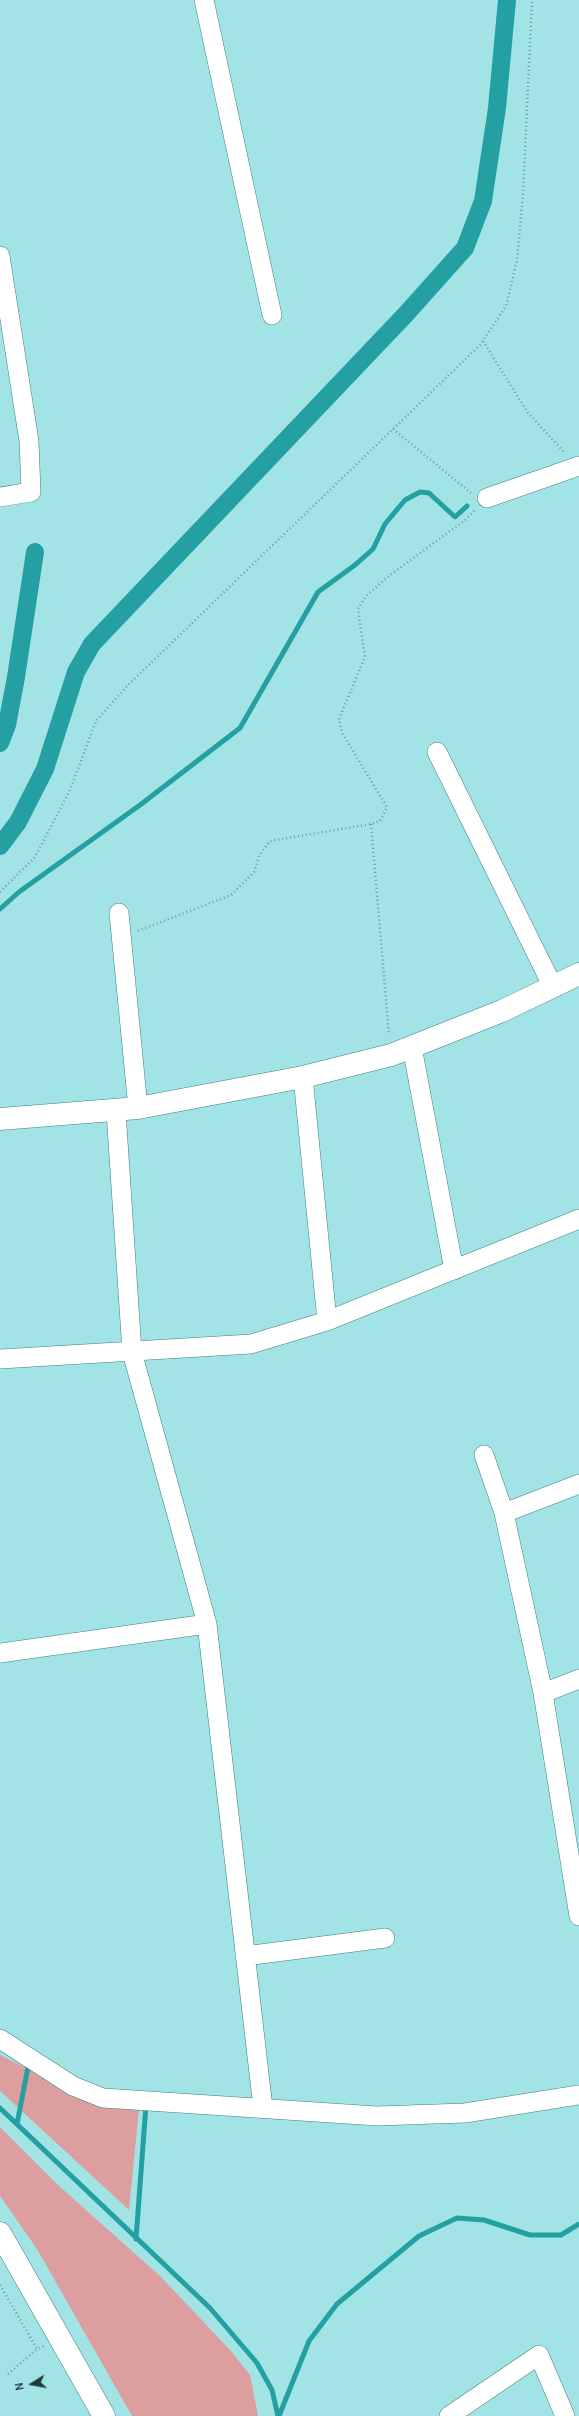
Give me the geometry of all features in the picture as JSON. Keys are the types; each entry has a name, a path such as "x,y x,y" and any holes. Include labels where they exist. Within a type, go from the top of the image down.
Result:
{"main road":[{"path":"0,1119 116,1111 138,1108 303,1076 391,1055 502,1011 579,974"},
{"path":"0,2233 42,2304 104,2416"},
{"path":"0,2246 42,2304"}],"street":[{"path":"204,0 272,315"},
{"path":"0,256 29,441 31,492 0,498"},
{"path":"487,498 578,467"},
{"path":"437,752 553,987"},
{"path":"119,913 138,1108"},
{"path":"412,1047 454,1270"},
{"path":"303,1076 327,1321"},
{"path":"116,1111 132,1352 207,1624 263,2108"},
{"path":"0,1360 251,1344 327,1321 579,1219"},
{"path":"484,1455 504,1513 544,1693 579,1916"},
{"path":"504,1513 579,1484"},
{"path":"0,1653 207,1624"},
{"path":"544,1693 579,1679"},
{"path":"245,1956 385,1938"},
{"path":"0,2039 73,2086 103,2098 377,2116 465,2113 579,2095"},
{"path":"449,2416 539,2355 565,2416"}],"path":[{"path":"0,892 35,857 70,790 96,721 128,685 483,341 506,306 517,260 523,195 532,0"},
{"path":"483,341 528,413 578,467"},
{"path":"393,429 474,495 487,498"},
{"path":"121,937 231,895 254,872 259,856 270,841 371,824 380,821 387,807 342,733 339,718 365,657 358,608 366,596 389,576 465,520 487,498"},
{"path":"371,824 391,1055"},
{"path":"0,2284 37,2349"},
{"path":"8,2374 37,2349 62,2340"}],"shaded area":[{"path":"0,2055 92,2101 139,2109 129,2210 0,2091"},
{"path":"0,2127 58,2185 160,2276 231,2351 250,2375 258,2416 132,2416 37,2249 0,2196"}],"waterway":[{"path":"0,846 18,822 45,769 76,672 92,644 406,314 465,248 483,201 497,108 507,0"},
{"path":"0,909 19,892 140,805 240,728 318,592 355,565 373,549 385,524 405,500 420,492 429,493 455,517 467,506"},
{"path":"0,743 7,725 16,677 35,552"},
{"path":"17,2124 29,2062"},
{"path":"136,2239 146,2105"},
{"path":"0,2108 210,2308 257,2363 272,2390 278,2416"},
{"path":"279,2416 309,2341 337,2304 419,2236 457,2218 484,2220 530,2235 561,2235 579,2224"}]}
